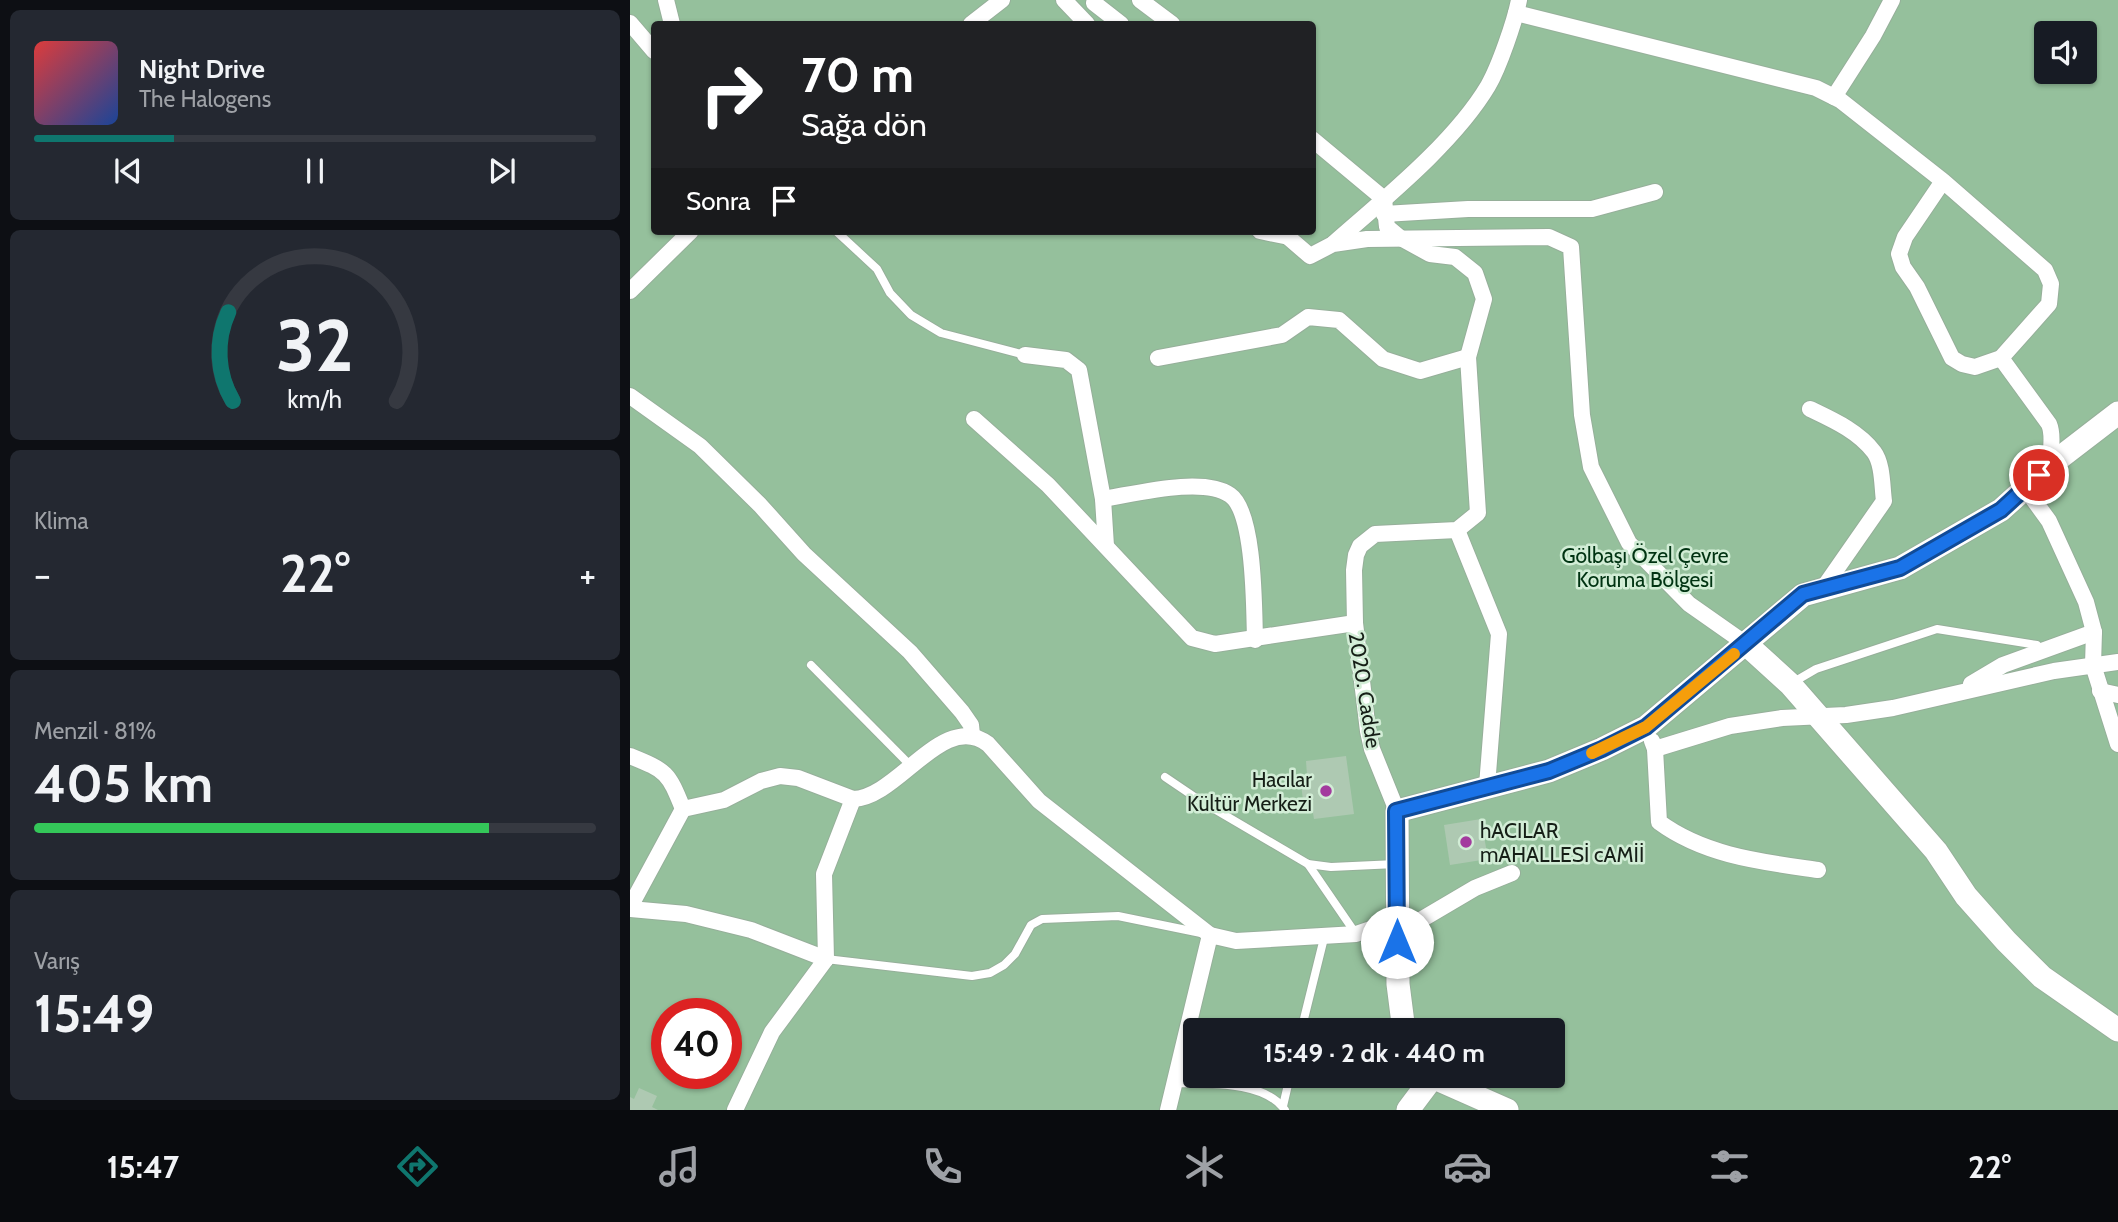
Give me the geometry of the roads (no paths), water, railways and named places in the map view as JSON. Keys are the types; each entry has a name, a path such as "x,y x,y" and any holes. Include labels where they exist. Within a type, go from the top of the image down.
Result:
{"street":[{"path":"666,0 671,21"},
{"path":"975,21 1002,0"},
{"path":"1064,0 1084,21"},
{"path":"1140,0 1168,21"},
{"path":"1834,97 1873,36 1892,0"},
{"path":"1094,2 1097,21"},
{"path":"1094,2 1117,21"},
{"path":"1287,235 1310,256 1333,244 1384,207 1456,130 1489,85 1518,7 1816,88 1834,97 1943,181 2045,270 2052,292 2046,310 2001,358 1975,367 1952,358 1900,259 1902,243 1943,181"},
{"path":"630,23 651,48"},
{"path":"1316,143 1384,207 1387,227 1399,237 1430,254 1455,257 1475,273 1483,299 1468,357 1478,513 1457,530 1499,634 1487,786"},
{"path":"1384,207 1592,209 1655,192"},
{"path":"630,291 687,235"},
{"path":"1333,244 1399,237 1549,237 1571,247 1582,415 1591,467 1629,543 1689,604 1746,644 1790,684 1936,851 1966,896 2006,942 2042,977 2118,1030"},
{"path":"1158,358 1282,335 1308,317 1339,320 1383,359 1420,371 1468,357"},
{"path":"1025,355 1066,360 1079,370 1103,499 1106,547"},
{"path":"2001,358 2049,424 2052,433 2049,454 2053,463"},
{"path":"630,396 700,446 760,505 804,554 910,652 962,712 971,725 972,735"},
{"path":"1810,409 1844,425 1875,454 1884,501 1824,587"},
{"path":"1396,811 1549,771 1646,727 1803,594 1900,568 2001,510 2053,463 2118,413"},
{"path":"974,419 1048,485 1192,638 1215,644 1355,623"},
{"path":"1103,499 1203,487 1230,494 1237,501 1243,515 1253,571 1255,640"},
{"path":"2025,488 2049,521 2086,602 2094,632 2093,665 2118,744"},
{"name":"2020. Cadde","path":"1402,1018 1398,984 1396,811 1372,750 1368,731 1355,623 1354,570 1360,546 1375,534 1457,530"},
{"path":"1960,691 2003,665 2094,632"},
{"path":"1655,749 1730,726 1782,718 1819,718 1893,708 2054,671 2118,662"},
{"path":"2100,691 2118,695"},
{"path":"1646,727 1655,749 1659,822 1694,842 1747,860 1818,870"},
{"path":"826,958 751,930 686,914 630,908 683,809 724,800 761,781 780,776 798,778 853,799 869,796 910,765 955,737 972,735 988,744 1039,801 1210,935 1236,942 1324,938 1356,934 1397,920 1419,921 1475,888 1512,873"},
{"path":"630,756 655,766 670,778 683,809"},
{"path":"735,1110 772,1032 826,958 824,874 853,799"},
{"path":"1168,1110 1210,935"},
{"path":"1408,1110 1423,1088"},
{"path":"1456,1088 1507,1110"}],"lane":[{"path":"840,235 877,269 890,293 911,315 941,333 1025,355"},
{"path":"1790,684 1816,669 1937,629 2037,645 2043,652"},
{"path":"811,665 910,765"},
{"path":"1165,777 1308,864 1331,867 1397,864"},
{"path":"1308,864 1356,934"},
{"path":"826,958 972,976 990,973 1004,965 1015,954 1031,925 1042,919 1118,916 1210,935"},
{"path":"1304,1018 1324,938"},
{"path":"1174,1083 1221,1084 1262,1091 1284,1108 1288,1088"}],"place":[{"name":"Hacılar Kültür Merkezi","path":"1326,791"},
{"name":"hACILAR mAHALLESİ cAMİİ","path":"1466,842"}],"park label":[{"name":"Gölbaşı Özel Çevre Koruma Bölgesi","path":"1645,567"}]}
